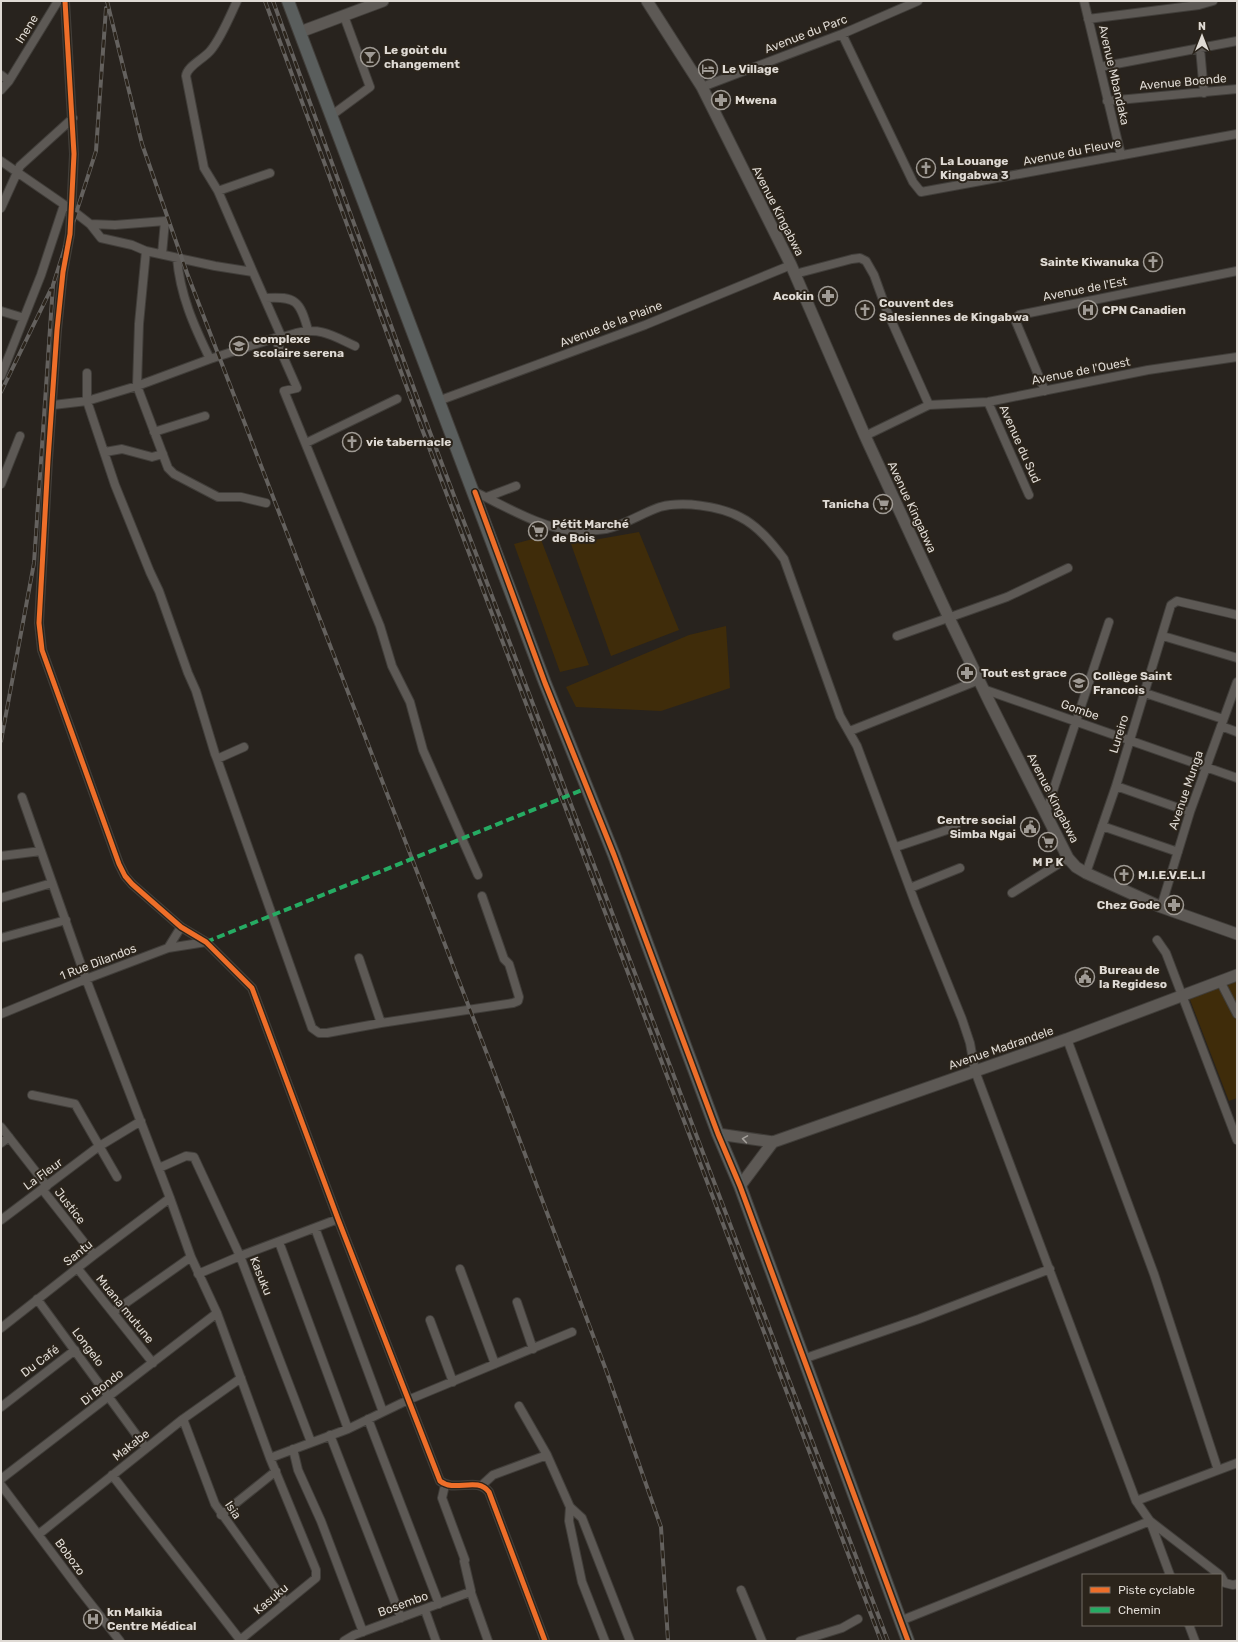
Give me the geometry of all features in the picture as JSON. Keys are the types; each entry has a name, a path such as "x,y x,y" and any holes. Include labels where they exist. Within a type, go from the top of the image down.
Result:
{"main road":[{"path":"288,1 438,401 475,492 545,683 614,855 718,1134 740,1186 908,1641"}],"street":[{"name":"Inene","path":"1,90 9,81 58,1"},
{"path":"65,1 74,154 72,210 56,330 53,405 38,623 42,650 119,864 125,876 132,884 181,927 206,942 252,988 338,1219 440,1481 445,1485 456,1487 481,1486 494,1475 547,1455"},
{"path":"237,1 212,49 199,62 189,68 186,76 201,158 207,175 218,191 265,298 297,388 284,390 380,626 392,666 410,702 423,750 478,874"},
{"path":"300,32 383,1"},
{"name":"Avenue Kingabwa","path":"647,1 702,87 793,269 865,436 949,618 1068,858 1076,867 1086,873 1162,906 1237,934"},
{"name":"Avenue du Parc","path":"702,87 842,34 918,1"},
{"name":"Avenue Mbandaka","path":"1084,1 1121,155"},
{"path":"1088,19 1213,1"},
{"path":"332,115 370,87 344,16"},
{"name":"Avenue du Fleuve","path":"842,34 913,182 921,192 1237,134"},
{"path":"1100,67 1237,41"},
{"path":"1200,48 1204,93"},
{"path":"1,75 9,81"},
{"name":"Avenue Boende","path":"1107,101 1237,89"},
{"path":"1,208 17,172 26,159 73,118"},
{"path":"1,161 72,210 90,224 101,238 132,245 146,251 176,258 253,272"},
{"path":"218,191 270,172"},
{"path":"1,376 41,275 64,205"},
{"path":"90,224 115,225 165,221 162,254"},
{"path":"146,251 139,324 137,386 168,468 174,474 218,497 241,497 266,503"},
{"path":"176,258 178,276 187,308 210,359"},
{"name":"Avenue de la Plaine","path":"438,401 793,269 860,258 866,261 874,275 887,311 929,405"},
{"name":"Avenue de l'Est","path":"1045,391 1016,322 1016,318 1019,315 1237,271"},
{"path":"265,298 279,297 298,303 303,310 308,330"},
{"path":"1,311 24,318"},
{"path":"53,405 87,401 137,386 210,359 308,330 323,331 355,346"},
{"name":"Avenue de l'Ouest","path":"865,436 929,405 988,402 1148,370 1237,357"},
{"path":"87,373 87,401 104,452 196,691 217,759 312,1028 319,1033 327,1033 518,1001 520,997 509,964 504,959 482,896"},
{"path":"306,443 397,399"},
{"name":"Avenue du Sud","path":"988,402 1029,495"},
{"path":"154,432 205,416"},
{"path":"1,484 20,436"},
{"path":"104,452 122,449 152,457 162,454"},
{"path":"487,497 516,486"},
{"path":"475,492 550,526 576,531 607,529 660,508 675,504 694,504 740,517 769,540 784,559 840,716 850,731 860,752 910,888 962,1020 970,1043 976,1071 1136,1501 1150,1521 1170,1574"},
{"path":"897,636 1008,597 1068,568"},
{"name":"Lureiro","path":"1086,873 1116,786 1174,602 1177,601 1237,615"},
{"path":"1046,812 1109,622"},
{"path":"1163,636 1237,658"},
{"path":"850,731 981,685"},
{"name":"Gombe","path":"981,685 1077,722 1237,778"},
{"name":"Avenue Munga","path":"1162,906 1190,812 1222,722 1237,685"},
{"path":"1145,693 1222,722 1237,732"},
{"path":"217,759 244,747"},
{"path":"1116,786 1190,812"},
{"path":"22,796 86,979 159,1168 191,1257 217,1313 276,1471 221,1515"},
{"path":"1102,826 1178,852"},
{"path":"896,847 956,827"},
{"path":"1,856 41,851"},
{"path":"1012,893 1068,858"},
{"path":"910,888 960,868"},
{"path":"1,898 52,883"},
{"path":"1,938 66,920"},
{"path":"168,948 181,927"},
{"path":"1157,940 1166,953 1183,995 1237,1140"},
{"name":"1 Rue Dilandos","path":"1,1014 86,979 168,948 206,942"},
{"path":"359,958 381,1023"},
{"name":"Avenue Madrandele","path":"773,1142 1068,1039 1237,975"},
{"path":"1220,981 1237,1014"},
{"path":"1068,1039 1154,1274 1218,1470"},
{"path":"32,1095 75,1104 98,1147 117,1177"},
{"name":"La Fleur","path":"1,1220 98,1147 141,1121"},
{"name":"Justice","path":"1,1127 94,1255"},
{"path":"718,1134 773,1142 740,1186"},
{"path":"1,1143 9,1137"},
{"name":"Kasuku","path":"159,1168 186,1156 194,1157 240,1256 311,1442"},
{"name":"Santu","path":"1,1328 170,1198"},
{"path":"198,1274 240,1256 338,1219"},
{"path":"315,1228 383,1412"},
{"path":"279,1242 348,1429"},
{"path":"113,1312 191,1257"},
{"name":"Muana mutune","path":"78,1269 153,1363"},
{"path":"460,1269 495,1364"},
{"path":"803,1359 1050,1269"},
{"name":"Longelo","path":"37,1299 146,1448"},
{"path":"517,1302 533,1349"},
{"name":"Di Bondo","path":"1,1479 110,1397 217,1313"},
{"path":"430,1320 453,1382"},
{"path":"270,1458 348,1429 408,1400 572,1332"},
{"name":"Du Café","path":"1,1406 75,1350"},
{"name":"Makabe","path":"39,1534 183,1419 241,1378"},
{"path":"519,1406 547,1455 570,1507 582,1518 630,1641"},
{"name":"Isia","path":"183,1419 215,1504 221,1515 285,1602"},
{"path":"368,1419 439,1604"},
{"path":"330,1435 401,1618"},
{"path":"293,1449 298,1470 321,1521 363,1632"},
{"path":"1136,1501 1237,1463"},
{"name":"Kasuku","path":"240,1641 285,1602 316,1578 317,1575 276,1471"},
{"path":"112,1475 240,1641"},
{"path":"445,1485 442,1498 465,1560 470,1591 488,1641"},
{"name":"Bobozo","path":"1,1486 39,1534 78,1589 120,1641"},
{"path":"481,1486 489,1492 545,1641"},
{"path":"570,1507 569,1521 582,1582 605,1641"},
{"path":"900,1620 1150,1521"},
{"path":"1150,1521 1218,1574"},
{"path":"1222,1578 1225,1583 1232,1585 1237,1584"},
{"path":"741,1590 762,1641"},
{"name":"Bosembo","path":"344,1641 363,1632 425,1610 470,1591"},
{"path":"425,1610 436,1641"},
{"path":"800,1641 842,1628 858,1619"},
{"path":"1189,1626 1195,1641"}],"shaded area":[{"path":"639,532 679,630 611,656 571,544"},
{"path":"540,537 589,665 560,672 514,544"},
{"path":"726,626 730,688 661,711 576,707 566,687 689,635"},
{"path":"1237,979 1237,1098 1229,1101 1189,997"}],"railway":[{"path":"107,1 142,144 187,273 502,1093 606,1370 661,1527 668,1641"},
{"path":"265,1 422,429 881,1641"},
{"path":"273,1 428,427 888,1641"},
{"path":"1,741 34,563 53,285 96,151 106,8"},
{"path":"1,392 51,289"}],"marked path":[{"path":"206,942 587,788"}],"cycle path":[{"path":"65,1 74,154 70,234 63,272 57,330 48,460 39,623 42,650 119,864 125,876 132,884 181,927 206,942 252,988 338,1219 440,1481 452,1486 478,1485 484,1487 489,1492 545,1641"},
{"path":"475,492 545,683 614,855 718,1134 740,1186 908,1641"}],"place":[{"name":"Le goùt du changement","path":"370,57"},
{"name":"Le Village","path":"708,69"},
{"name":"Mwena","path":"721,100"},
{"name":"La Louange Kingabwa 3","path":"926,168"},
{"name":"Sainte Kiwanuka","path":"1153,262"},
{"name":"Acokin","path":"828,296"},
{"name":"Couvent des Salesiennes de Kingabwa","path":"865,310"},
{"name":"CPN Canadien","path":"1088,310"},
{"name":"complexe scolaire serena","path":"239,346"},
{"name":"vie tabernacle","path":"352,442"},
{"name":"Tanicha","path":"883,504"},
{"name":"Pétit Marché de Bois","path":"538,531"},
{"name":"Tout est grace","path":"967,673"},
{"name":"Collège Saint Francois","path":"1079,683"},
{"name":"Centre social Simba Ngai","path":"1030,827"},
{"name":"M P K","path":"1048,842"},
{"name":"M.I.E.V.E.L.I","path":"1124,875"},
{"name":"Chez Gode","path":"1174,905"},
{"name":"Bureau de la Regideso","path":"1085,977"},
{"name":"kn Malkia Centre Médical","path":"93,1619"}]}
